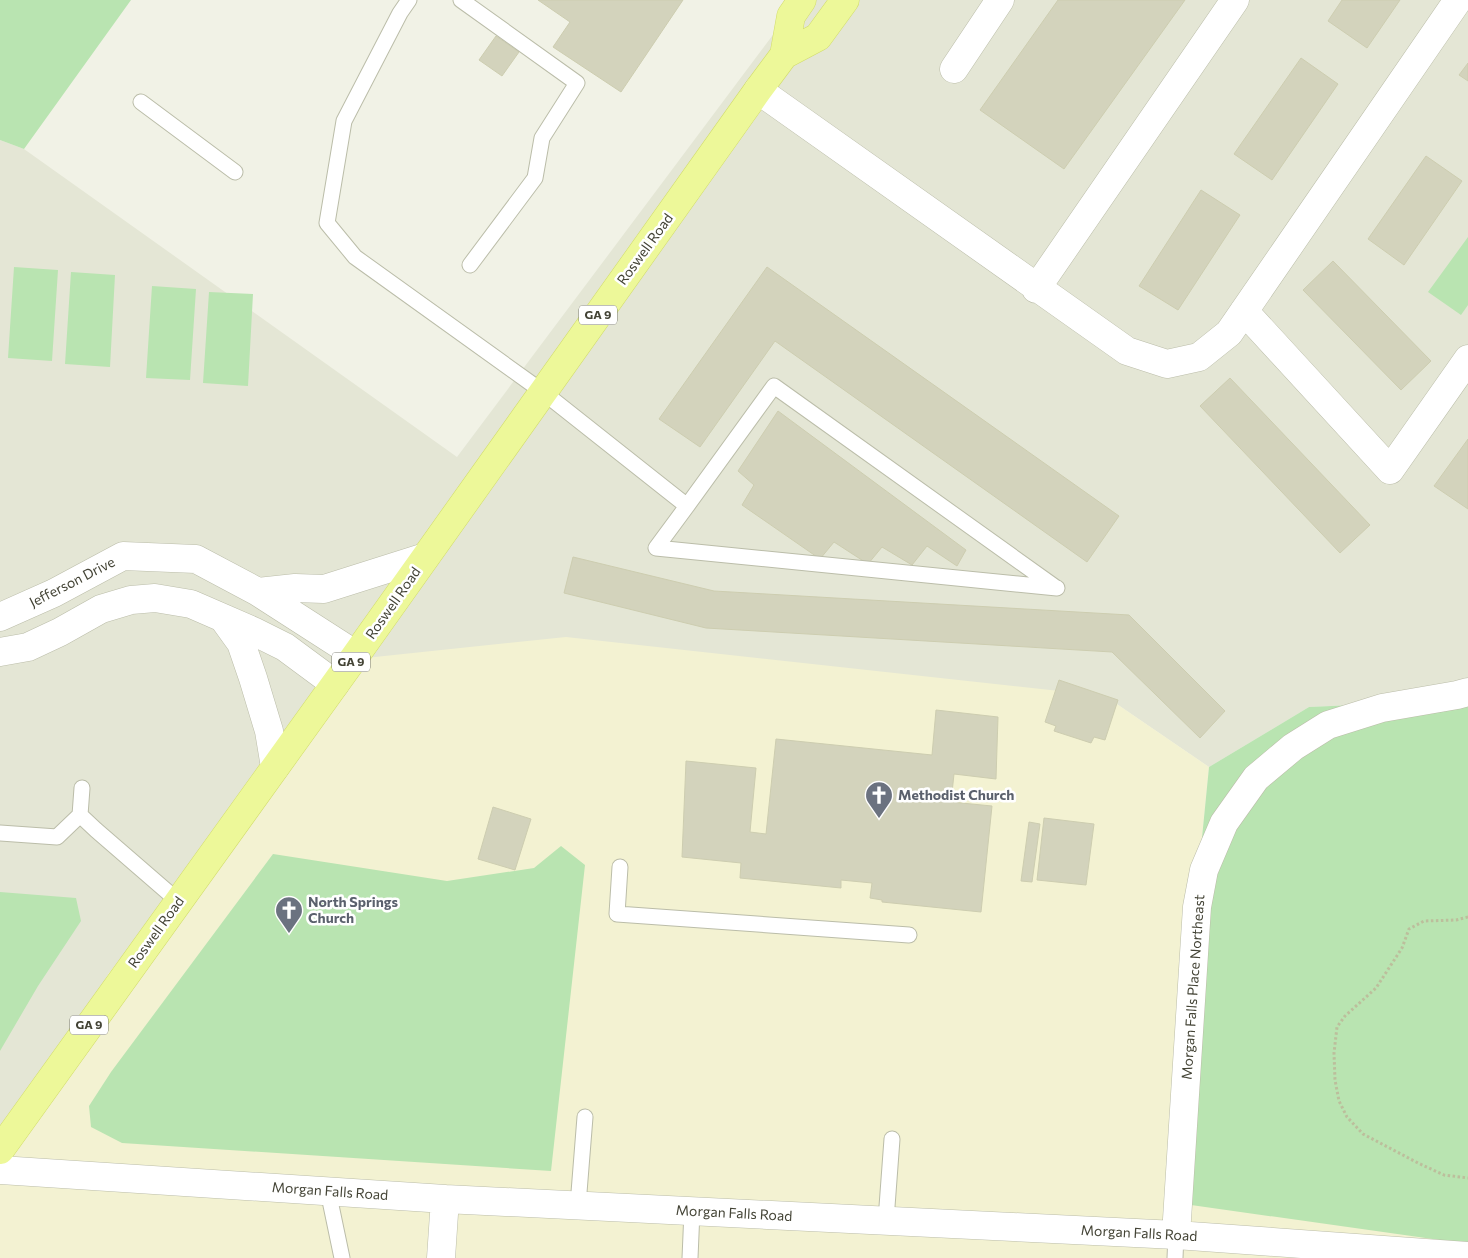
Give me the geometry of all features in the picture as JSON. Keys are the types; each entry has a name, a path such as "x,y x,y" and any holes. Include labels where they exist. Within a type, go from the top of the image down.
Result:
{"main road":[{"name":"Roswell Road","path":"784,55 791,16 802,0"},
{"name":"Roswell Road","path":"0,1150 356,655 758,90 784,55 818,37 845,0"}],"street":[{"path":"954,69 1000,0"},
{"path":"1036,289 1235,0"},
{"path":"758,90 1127,352 1167,364 1199,356 1229,334 1458,0"},
{"path":"1244,311 1390,470 1468,359"},
{"name":"Jefferson Drive","path":"0,617 54,593 123,556 196,560 258,592 356,655"},
{"path":"258,592 295,588 324,589 425,558"},
{"path":"0,652 28,647 101,609 131,600 155,598 191,604 285,647 335,684"},
{"path":"223,618 241,643 269,731 275,767"},
{"name":"Morgan Falls Place Northeast","path":"1175,1246 1197,907 1204,870 1224,823 1256,778 1293,746 1328,725 1382,708 1468,692"},
{"name":"Morgan Falls Road","path":"0,1170 445,1199 886,1220 1175,1246 1468,1256"},
{"path":"441,1258 445,1199"}],"lane":[{"path":"409,0 400,12 344,121 328,223 354,257 542,392 687,506"},
{"path":"461,0 577,83 542,138 535,178 470,265"},
{"path":"142,102 235,172"},
{"path":"774,386 1057,588 656,548 687,506 774,386"},
{"path":"0,833 57,838 80,815 82,788"},
{"path":"80,815 178,901"},
{"path":"620,867 617,914 908,935"},
{"path":"578,1205 585,1117"},
{"path":"886,1220 892,1139"},
{"path":"328,1191 342,1258"},
{"path":"690,1258 692,1211"}],"path":[{"path":"1468,917 1456,920 1424,921 1409,928 1402,948 1376,988 1345,1016 1337,1027 1334,1053 1335,1080 1339,1101 1347,1117 1363,1134 1418,1163 1444,1174 1468,1178"}],"shaded area":[{"path":"799,0 1468,0 1468,698 1466,700 1309,707 1209,767 1105,696 109,973 0,1157 0,140 24,149 457,457"},
{"path":"566,637 1105,696 1209,767 1180,1060 1468,1244 1468,1258 0,1258 0,1157 109,973 300,726 356,659"}],"green space":[{"path":"0,0 131,0 24,149 0,140"},
{"path":"1468,237 1468,305 1461,315 1428,292"},
{"path":"14,267 58,270 52,361 8,358"},
{"path":"71,272 115,275 110,367 65,364"},
{"path":"152,286 196,289 190,380 146,378"},
{"path":"209,292 253,294 248,386 203,383"},
{"path":"1468,698 1468,1244 1170,1202 1180,1060 1209,767 1309,707 1466,700"},
{"path":"561,846 585,865 551,1171 122,1143 91,1127 89,1106 111,1072 273,854 447,881 534,868"},
{"path":"0,892 76,898 81,921 38,986 0,1051"}],"building":[{"path":"538,0 683,0 621,92 553,47 570,22"},
{"path":"1058,0 1185,0 1064,169 980,110"},
{"path":"1342,0 1400,0 1367,48 1328,21"},
{"path":"496,36 519,52 502,76 479,60"},
{"path":"1301,58 1338,84 1272,180 1234,154"},
{"path":"1468,63 1468,81 1459,75"},
{"path":"1426,156 1462,181 1404,265 1368,239"},
{"path":"1201,190 1240,215 1178,310 1139,286"},
{"path":"1333,261 1431,361 1401,390 1303,290"},
{"path":"767,267 1119,516 1087,562 775,341 700,447 659,419"},
{"path":"1230,378 1370,525 1340,553 1200,406"},
{"path":"778,411 966,550 957,566 927,546 912,565 882,547 868,564 834,542 820,559 742,505 754,485 738,471"},
{"path":"1468,439 1468,509 1434,486"},
{"path":"573,557 714,591 1129,615 1225,711 1200,738 1112,652 706,628 564,593"},
{"path":"1059,680 1118,700 1105,740 1094,737 1091,743 1054,731 1056,726 1045,722"},
{"name":"Methodist Church","path":"936,710 998,717 996,779 954,774 951,802 992,806 981,912 882,902 882,900 870,898 872,883 841,880 841,888 740,878 741,863 682,857 686,761 756,768 750,832 766,834 776,739 932,755"},
{"path":"493,807 531,819 515,870 478,859"},
{"path":"1044,818 1094,824 1086,885 1037,880"},
{"path":"1029,822 1040,824 1032,882 1021,881"}],"place":[{"name":"Methodist Church","path":"879,819"},
{"name":"North Springs Church","path":"289,934"}]}
